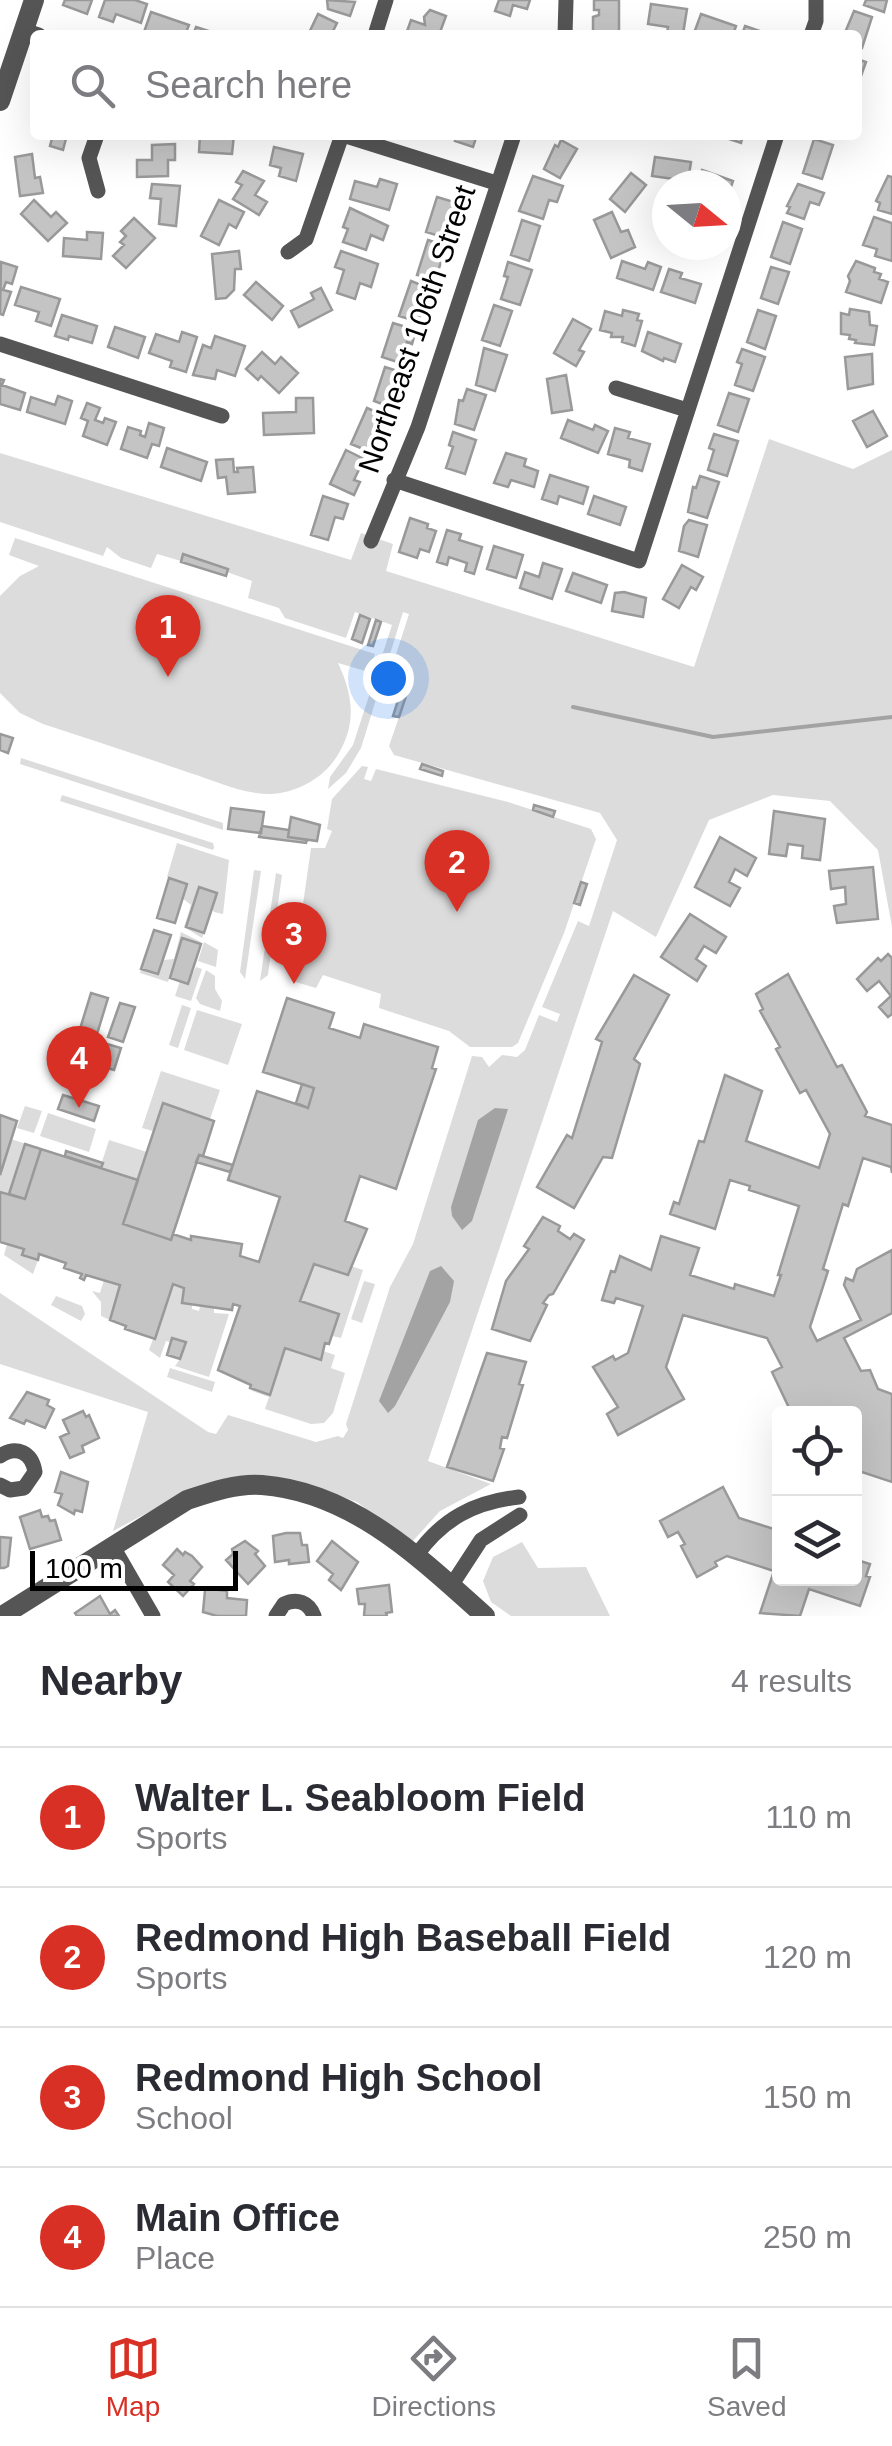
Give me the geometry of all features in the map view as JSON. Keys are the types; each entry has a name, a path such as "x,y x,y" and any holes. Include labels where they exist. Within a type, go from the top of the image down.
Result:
{"street":[{"path":"32,30 34,0"},
{"path":"377,30 386,0"},
{"path":"565,30 566,0"},
{"path":"813,30 816,0"},
{"path":"0,102 30,36"},
{"path":"94,140 89,158 98,191"},
{"path":"288,252 306,239 341,140"},
{"path":"359,140 496,183"},
{"name":"Northeast 106th Street","path":"371,541 418,427 512,140"},
{"path":"742,225 776,140"},
{"path":"394,480 638,561 730,260"},
{"path":"0,344 222,416"},
{"path":"616,388 687,410"},
{"path":"0,1456 22,1451 31,1459 34,1472 24,1488 10,1490 0,1485"},
{"path":"2,1616 187,1500 221,1489 260,1484 343,1506 416,1556 485,1616"},
{"path":"416,1556 434,1533 458,1514 490,1500 519,1497"},
{"path":"451,1586 481,1540 520,1515"},
{"path":"112,1544 154,1616"},
{"path":"276,1616 284,1604 296,1601 307,1604 314,1616"}],"shaded area":[{"path":"769,439 853,469 892,450 892,927 878,850 830,801 773,795 709,820 656,937 613,911 428,1461 491,1484 440,1511 411,1543 357,1502 295,1481 192,1489 113,1531 148,1412 0,1364 0,1293 208,1432 216,1434 228,1415 316,1442 343,1438 390,1287 413,1244 472,1056 482,1057 489,1067 502,1055 517,1057 525,1050 539,1015 557,1022 560,1014 542,1007 578,921 589,926 617,840 600,813 394,755 389,746 409,688 391,680 409,614 403,612 361,748 346,773 328,789 330,777 353,745 392,625 355,612 346,638 285,618 279,608 248,598 252,581 227,572 228,568 184,554 181,561 157,554 151,568 121,558 107,547 103,556 0,522 0,453 351,560 361,533 393,544 386,571 694,667"},
{"path":"15,538 375,654 369,672 338,663 347,685 351,717 334,760 312,781 293,790 251,792 20,713 0,693 0,596 20,576 39,566 9,555"},
{"path":"21,758 223,823 223,830 20,764"},
{"path":"362,766 368,767 364,779 371,781 376,769 508,802 591,829 596,839 564,933 518,1043 512,1047 470,1047 449,1031 379,1008 381,994 323,975 316,988 292,981 311,848 325,848 332,831 327,829 332,799"},
{"path":"62,795 213,843 213,850 60,801"},
{"path":"177,843 229,860 223,914 214,912 198,888 186,927 204,933 202,938 184,927 191,905 182,898 187,884 167,877"},
{"path":"254,870 261,871 245,979 240,972"},
{"path":"276,873 282,875 268,975 260,981"},
{"path":"181,932 201,944 182,939 168,982 140,973 141,969 158,974 163,960 174,959"},
{"path":"204,942 218,950 216,967 198,961"},
{"path":"196,967 202,969 191,1001 175,996 180,981 188,984"},
{"path":"206,970 215,976 215,989 222,1001 220,1011 200,1004 196,998"},
{"path":"182,1005 191,1008 178,1048 169,1045"},
{"path":"197,1010 242,1024 228,1065 184,1050"},
{"path":"161,1071 220,1090 210,1119 163,1104 153,1131 142,1128"},
{"path":"25,1106 42,1111 34,1133 17,1128"},
{"path":"495,1108 508,1109 472,1221 462,1230 451,1207 478,1120"},
{"path":"48,1113 96,1129 89,1152 40,1136"},
{"path":"11,1139 41,1149 25,1199 0,1192 0,1175"},
{"path":"109,1140 147,1152 138,1180 100,1168"},
{"path":"7,1244 24,1249 23,1255 38,1260 33,1274 4,1255"},
{"path":"314,1264 347,1275 351,1266 363,1270 341,1338 332,1336 339,1314 300,1301"},
{"path":"441,1266 454,1281 450,1302 388,1413 379,1401 430,1271"},
{"path":"104,1280 120,1285 110,1320 101,1316 101,1302 92,1291 100,1293"},
{"path":"364,1281 375,1284 362,1323 351,1319"},
{"path":"173,1284 184,1288 182,1303 192,1305 192,1309 199,1311 200,1306 214,1308 214,1313 229,1314 209,1377 175,1366 186,1341 172,1337 170,1342 166,1341 160,1358 149,1350"},
{"path":"56,1296 82,1306 85,1314 81,1321 51,1305"},
{"path":"285,1348 320,1360 323,1351 335,1355 331,1368 345,1373 333,1413 324,1423 311,1424 265,1409 269,1397 249,1390 270,1395"},
{"path":"170,1368 215,1382 212,1392 167,1377"},
{"path":"522,1542 538,1568 586,1567 610,1616 511,1616 491,1602 483,1581 493,1557"}],"building":[{"path":"65,0 92,0 87,14 63,5"},
{"path":"105,0 147,4 141,23 116,14 113,22 99,17"},
{"path":"327,0 355,2 350,16 328,9"},
{"path":"499,0 530,0 527,9 513,5 510,16 495,11"},
{"path":"594,0 619,0 619,30 593,30 593,17 599,15 599,10 594,10"},
{"path":"866,0 887,0 884,12 864,5"},
{"path":"651,4 687,9 684,30 648,24"},
{"path":"430,10 446,16 441,30 407,30 411,20 425,25 424,17"},
{"path":"854,11 872,17 862,48 862,30 846,30"},
{"path":"151,12 189,25 187,30 145,30"},
{"path":"318,14 337,23 334,30 310,30"},
{"path":"701,14 736,26 735,30 695,30"},
{"path":"52,140 66,140 63,150 50,146"},
{"path":"200,140 233,140 232,154 199,152"},
{"path":"455,140 475,140 473,147"},
{"path":"561,140 577,149 560,178 544,169"},
{"path":"814,140 833,145 822,179 803,173"},
{"path":"175,144 175,160 168,160 168,176 137,177 137,160 152,160 152,145"},
{"path":"274,147 303,154 296,181 279,176 281,168 270,165"},
{"path":"32,154 35,178 40,177 43,193 20,196 15,157"},
{"path":"655,157 691,162 690,170 653,170"},
{"path":"243,171 264,181 255,195 267,202 259,215 233,199 242,185 236,182"},
{"path":"631,173 646,185 625,212 610,199"},
{"path":"533,176 563,186 557,202 549,200 543,219 519,211"},
{"path":"888,176 892,177 892,214 878,210 880,203 876,201"},
{"path":"380,179 397,184 389,210 350,199 355,181 377,187"},
{"path":"152,184 180,186 176,226 159,224 161,199 150,198"},
{"path":"798,184 824,193 819,205 810,202 804,219 787,213"},
{"path":"437,197 454,202 447,223 453,225 449,239 426,232"},
{"path":"34,200 51,217 56,212 67,223 48,241 21,214"},
{"path":"219,200 244,212 236,228 229,224 219,245 201,236"},
{"path":"350,208 388,226 383,240 371,235 366,250 343,242 348,229 343,227"},
{"path":"612,212 621,232 628,230 635,247 611,258 594,220"},
{"path":"874,217 892,223 892,261 875,256 877,249 863,245"},
{"path":"134,218 155,238 126,268 113,256 124,245 120,242 126,236 121,231"},
{"path":"522,220 540,226 529,261 511,255"},
{"path":"783,222 802,229 790,264 771,257"},
{"path":"87,232 103,233 101,259 63,256 64,238 87,240"},
{"path":"428,240 446,246 435,281 417,275"},
{"path":"239,251 241,269 235,269 234,290 226,298 216,299 212,254"},
{"path":"341,251 378,264 371,287 360,283 355,299 337,293 344,270 335,267"},
{"path":"622,261 645,269 648,262 661,267 653,290 617,278"},
{"path":"856,261 875,268 874,272 881,274 879,279 888,282 881,303 846,292 848,276"},
{"path":"1,262 17,267 12,284 6,282 3,290 11,292 3,315 0,314"},
{"path":"508,262 532,270 520,305 501,299"},
{"path":"771,267 789,272 778,304 761,298"},
{"path":"669,269 682,273 680,278 701,284 695,303 661,292"},
{"path":"411,281 429,288 418,322 399,316"},
{"path":"256,282 283,306 272,320 244,295"},
{"path":"21,287 60,299 51,326 36,321 39,312 15,305"},
{"path":"321,288 332,310 299,327 291,311 314,299 311,293"},
{"path":"494,305 512,311 500,346 482,340"},
{"path":"850,309 869,312 870,325 877,326 874,345 855,343 850,335 841,334 841,313 849,315"},
{"path":"623,310 639,314 637,320 642,321 635,346 622,342 623,337 611,337 612,333 600,330 605,311 622,316"},
{"path":"758,310 776,316 765,349 747,342"},
{"path":"62,315 97,326 92,343 55,336"},
{"path":"573,319 591,329 579,350 584,352 576,366 554,353"},
{"path":"393,323 416,330 400,363 382,357"},
{"path":"115,327 145,337 138,358 108,347"},
{"path":"182,332 197,337 186,372 170,367 172,361 149,353 156,334 179,342"},
{"path":"648,332 681,344 675,362 642,351"},
{"path":"215,336 245,346 235,376 217,370 215,379 193,375 203,345 211,348"},
{"path":"484,348 507,355 495,391 476,385"},
{"path":"742,349 765,357 753,391 735,385"},
{"path":"262,352 275,364 281,357 298,373 279,393 261,376 258,380 246,369"},
{"path":"872,354 873,384 848,389 845,357"},
{"path":"385,367 404,373 393,408 374,401"},
{"path":"566,375 572,410 552,413 547,379"},
{"path":"0,379 4,380 2,385 25,393 20,410 0,404"},
{"path":"467,389 486,395 474,430 455,424 459,400 463,401"},
{"path":"729,393 749,399 738,432 718,425"},
{"path":"58,396 72,401 65,424 27,412 31,397 55,405"},
{"path":"296,398 313,398 314,433 264,435 263,413 296,412"},
{"path":"87,403 100,408 95,420 116,422 107,445 83,436 88,421 81,418"},
{"path":"367,408 390,418 384,431 379,428 368,451 351,444"},
{"path":"873,411 887,436 867,447 853,421"},
{"path":"568,420 593,430 595,425 608,431 598,453 561,438"},
{"path":"149,423 164,428 159,446 152,444 147,458 121,449 128,427 141,431 140,435 145,437"},
{"path":"615,428 630,432 628,438 650,444 642,471 629,467 630,460 608,454"},
{"path":"453,432 476,440 465,474 446,468"},
{"path":"714,434 738,441 727,476 708,470"},
{"path":"167,448 207,462 201,481 161,467"},
{"path":"346,450 364,459 354,480 360,482 354,495 330,484"},
{"path":"506,453 526,459 524,466 538,471 534,487 511,480 508,487 494,483"},
{"path":"233,459 234,472 238,472 237,468 253,467 255,492 228,494 226,477 218,478 216,460"},
{"path":"550,475 588,487 583,504 559,496 557,504 542,499"},
{"path":"700,476 719,482 707,518 688,512 693,487 696,488"},
{"path":"323,496 348,504 343,519 335,517 328,540 311,535"},
{"path":"594,496 626,507 620,525 588,514"},
{"path":"410,518 436,531 429,552 420,549 417,558 399,552"},
{"path":"689,520 707,525 698,557 679,551"},
{"path":"447,530 461,534 459,540 482,547 474,574 465,571 467,563 449,557 447,565 437,562"},
{"path":"494,546 523,555 516,578 487,569"},
{"path":"183,554 228,569 226,576 181,562"},
{"path":"543,563 562,569 552,599 520,588 525,572 539,577"},
{"path":"682,565 703,577 696,590 691,587 679,608 663,599"},
{"path":"573,573 607,585 601,603 566,591"},
{"path":"615,593 646,598 643,617 612,611"},
{"path":"360,615 370,619 362,643 352,639"},
{"path":"376,620 381,622 373,646 368,645"},
{"path":"400,694 406,696 399,717 393,716"},
{"path":"0,734 13,738 8,753 0,750"},
{"path":"422,764 443,771 442,776 420,769"},
{"path":"534,805 555,811 553,817 533,810"},
{"path":"231,808 264,812 261,833 228,829"},
{"path":"774,811 825,819 820,860 802,858 803,846 788,844 786,856 769,854"},
{"path":"291,817 320,825 317,841 288,837"},
{"path":"262,826 289,830 288,837 307,840 306,843 259,837"},
{"path":"720,837 756,858 747,876 735,869 729,882 740,888 730,906 695,887"},
{"path":"873,867 878,919 837,923 834,906 846,904 845,887 831,889 829,871"},
{"path":"169,878 187,884 175,923 157,918"},
{"path":"581,882 587,884 580,905 574,903"},
{"path":"199,887 217,893 204,933 186,927"},
{"path":"690,914 726,937 716,953 704,946 696,959 706,966 697,981 661,957"},
{"path":"154,930 171,935 158,974 141,969"},
{"path":"182,938 201,944 188,984 170,978"},
{"path":"888,954 892,958 892,1014 888,1017 879,1007 891,996 879,981 867,991 857,979 878,958 881,961"},
{"path":"788,974 837,1067 842,1065 867,1112 865,1116 892,1125 892,1173 891,1167 863,1158 848,1206 843,1204 810,1327 817,1341 861,1320 844,1285 846,1278 853,1281 857,1269 892,1250 892,1313 844,1338 861,1371 870,1370 878,1389 892,1394 892,1482 862,1472 862,1406 788,1406 772,1372 782,1367 767,1338 683,1315 666,1367 684,1399 618,1435 607,1414 618,1407 593,1367 628,1353 643,1306 616,1298 614,1303 602,1300 611,1271 615,1272 620,1256 651,1270 661,1236 699,1248 690,1275 774,1296 799,1206 730,1180 715,1229 670,1214 674,1202 679,1204 699,1141 704,1142 725,1075 762,1091 746,1141 819,1168 830,1134 806,1090 800,1093 776,1049 780,1047 760,1011 763,1009 756,994"},
{"path":"634,975 669,995 634,1059 640,1064 612,1158 603,1157 574,1208 537,1187 567,1135 572,1138 602,1042 596,1039"},
{"path":"91,993 108,998 97,1034 80,1029"},
{"path":"287,998 334,1013 329,1028 360,1038 364,1024 438,1047 432,1068 436,1069 396,1189 360,1176 345,1221 367,1229 348,1275 314,1264 300,1301 339,1314 329,1344 325,1343 321,1360 285,1348 270,1395 218,1370 240,1306 233,1304 232,1310 182,1303 184,1288 173,1284 155,1339 125,1329 126,1326 110,1320 120,1285 86,1275 84,1280 80,1278 82,1274 64,1268 66,1263 39,1254 38,1260 22,1255 24,1249 0,1242 0,1192 25,1199 41,1149 138,1180 123,1224 171,1240 173,1234 191,1240 191,1236 242,1244 240,1256 259,1262 280,1197 228,1180 257,1091 308,1108 314,1088 263,1072"},
{"path":"120,1003 135,1007 123,1042 108,1037"},
{"path":"75,1042 92,1047 80,1084 63,1078"},
{"path":"107,1044 121,1048 114,1070 100,1066"},
{"path":"302,1084 314,1088 308,1108 296,1103"},
{"path":"63,1095 99,1106 94,1121 58,1109"},
{"path":"163,1103 214,1121 171,1240 123,1224"},
{"path":"0,1115 17,1121 0,1175"},
{"path":"25,1144 41,1149 25,1199 9,1194"},
{"path":"66,1151 103,1163 101,1168 65,1156"},
{"path":"199,1155 233,1165 230,1172 196,1162"},
{"path":"543,1217 560,1226 558,1231 570,1239 574,1234 584,1240 553,1294 543,1303 547,1305 530,1341 492,1329 506,1281 529,1249 524,1246"},
{"path":"172,1338 186,1342 180,1359 167,1355"},
{"path":"487,1353 526,1362 519,1384 523,1385 507,1438 502,1437 500,1448 504,1449 493,1481 447,1467"},
{"path":"27,1392 49,1400 47,1405 54,1409 45,1428 10,1418"},
{"path":"83,1411 86,1417 89,1415 99,1438 82,1446 84,1452 70,1458 60,1437 69,1433 63,1420"},
{"path":"61,1472 88,1482 82,1512 75,1510 74,1514 58,1505 62,1494 55,1492"},
{"path":"723,1487 739,1518 772,1528 772,1570 727,1556 697,1577 678,1532 668,1537 660,1521"},
{"path":"40,1510 42,1517 55,1520 61,1540 30,1549 20,1517"},
{"path":"300,1533 302,1545 307,1545 309,1562 275,1562 273,1536"},
{"path":"0,1537 11,1538 8,1566 4,1568 0,1568"},
{"path":"245,1541 258,1551 255,1554 265,1566 248,1584 226,1560 233,1554 232,1549"},
{"path":"332,1541 358,1562 341,1590 329,1580 333,1574 317,1561"},
{"path":"177,1549 192,1556 202,1567 183,1596 168,1582 174,1575 163,1565"},
{"path":"862,1562 870,1564 866,1576 870,1577 860,1606 809,1589 800,1616 760,1613 772,1577 772,1586 862,1586"},
{"path":"389,1585 392,1612 387,1616 364,1616 365,1604 359,1604 357,1589"},
{"path":"205,1590 227,1591 227,1598 247,1600 246,1616 203,1612"},
{"path":"100,1596 110,1614 115,1610 119,1616 77,1616 75,1613"}],"waterway":[{"path":"573,707 713,737 892,717"}],"place":[{"name":"Walter L. Seabloom Field","path":"168,677"},
{"name":"Redmond High Baseball Field","path":"457,912"},
{"name":"Redmond High School","path":"294,984"},
{"name":"Main Office","path":"79,1108"}]}
